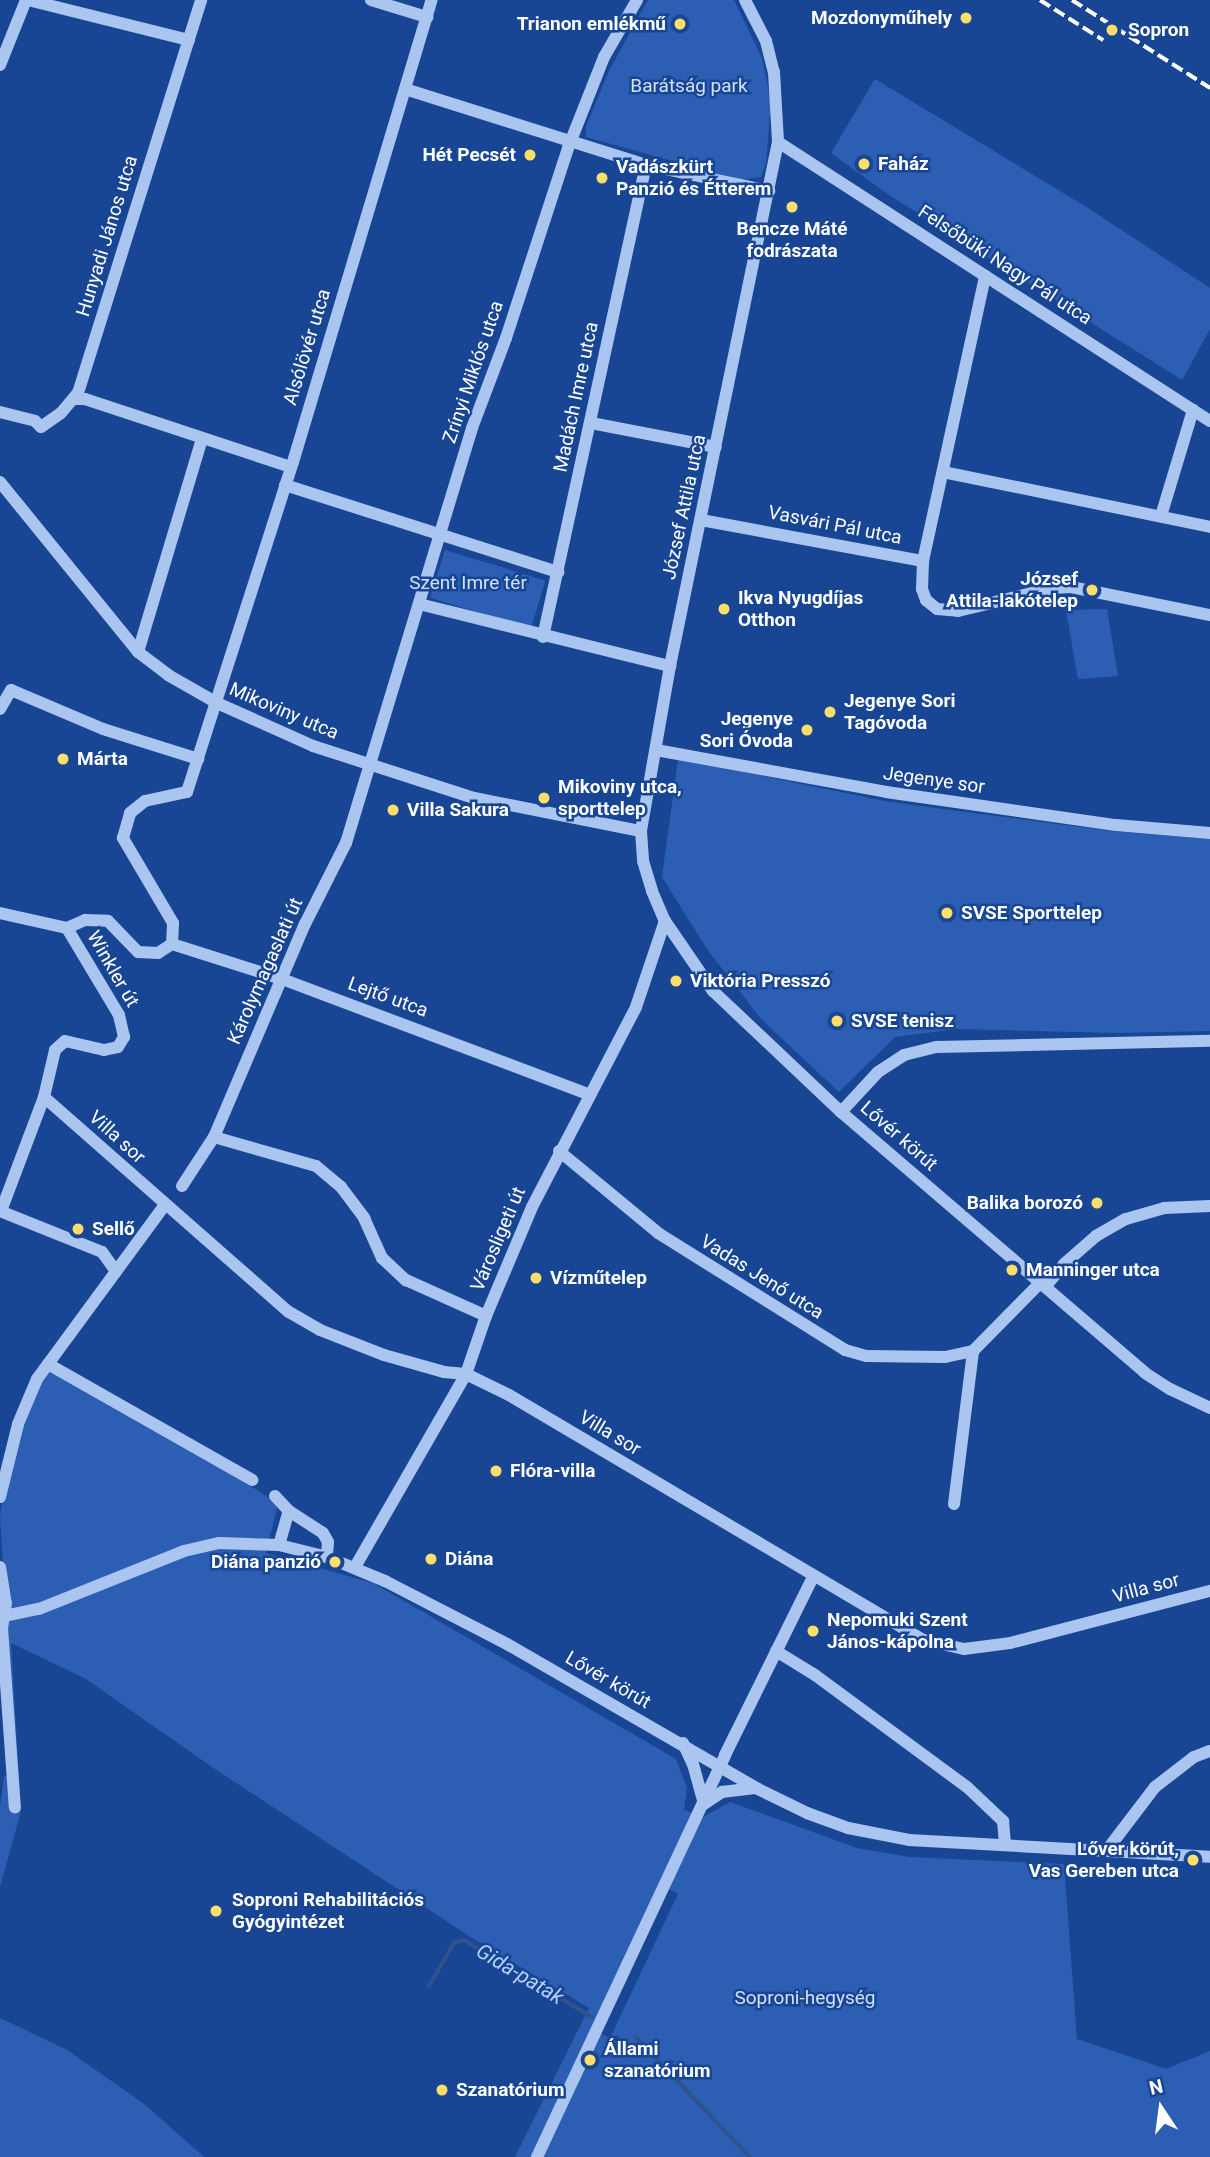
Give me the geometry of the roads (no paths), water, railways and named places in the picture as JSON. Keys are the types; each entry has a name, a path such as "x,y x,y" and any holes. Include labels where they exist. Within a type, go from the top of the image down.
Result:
{"street":[{"path":"0,65 27,0 189,40"},
{"name":"Hunyadi János utca","path":"74,399 201,0"},
{"path":"371,0 426,17"},
{"name":"Alsólövér utca","path":"217,703 432,0"},
{"name":"Zrínyi Miklós utca","path":"371,766 472,428 571,141 604,57 637,0"},
{"path":"745,0 766,41 774,72 778,142"},
{"path":"405,89 646,164 769,191"},
{"name":"József Attila utca","path":"641,831 670,666 778,142"},
{"name":"Felsőbüki Nagy Pál utca","path":"778,142 1210,421"},
{"name":"Madách Imre utca","path":"543,637 646,164"},
{"path":"923,561 985,276"},
{"path":"0,412 35,421 41,427 61,413 74,399 85,399 291,467"},
{"path":"1161,516 1193,411"},
{"path":"591,423 716,447"},
{"path":"138,652 202,438"},
{"path":"943,472 1210,527"},
{"name":"Mikoviny utca","path":"0,481 138,652 168,676 217,703 313,746 474,798 641,831"},
{"path":"285,485 558,572"},
{"name":"Vasvári Pál utca","path":"701,520 923,561 922,589 926,600 937,609 958,611 1053,588 1071,587 1210,615"},
{"path":"419,604 543,637 670,666"},
{"path":"0,709 11,690 103,729 198,759"},
{"path":"172,944 173,923 123,838 130,813 145,802 187,792 217,703"},
{"name":"Jegenye sor","path":"656,750 842,785 1116,825 1210,833"},
{"name":"Károlymagaslati út","path":"182,1186 214,1137 304,924 346,843 371,766"},
{"name":"Lővér körút","path":"641,831 643,861 664,921 713,991 841,1112 1145,1373 1170,1390 1210,1408"},
{"path":"0,913 67,928"},
{"name":"Winkler út","path":"0,1211 44,1097 55,1050 65,1041 104,1050 118,1047 124,1037 119,1015 67,928 85,919 108,921 138,951 158,953 172,944"},
{"name":"Városligeti út","path":"355,1567 466,1374 486,1316 559,1151 636,1007 664,921"},
{"name":"Lejtő utca","path":"172,944 282,979 588,1094"},
{"path":"841,1112 878,1072 904,1055 937,1047 1210,1041"},
{"name":"Villa sor","path":"44,1097 289,1312 320,1330 384,1355 444,1372 466,1374 521,1402 813,1577 924,1640 964,1649 1036,1637 1210,1591"},
{"path":"214,1137 316,1166 341,1187 364,1219 382,1258 405,1280 486,1316"},
{"name":"Vadas Jenő utca","path":"559,1151 658,1233 845,1350 866,1356 945,1357 973,1350"},
{"path":"0,1497 8,1459 24,1409 48,1364 165,1205"},
{"path":"954,1504 973,1350 1096,1236 1126,1219 1164,1208 1210,1206"},
{"path":"0,1211 102,1252 116,1271"},
{"path":"48,1364 252,1480"},
{"path":"275,1496 289,1511 323,1533 328,1542 327,1557"},
{"path":"279,1545 289,1511"},
{"name":"Lővér körút","path":"2,1621 184,1551 219,1543 279,1545 355,1567 507,1644 758,1788 807,1813 848,1828 909,1840 1210,1857"},
{"path":"0,1567 6,1603 2,1621 15,1808"},
{"path":"537,2157 720,1767 813,1577"},
{"path":"776,1651 815,1675 967,1787 1003,1821 1005,1845"},
{"path":"683,1743 693,1763 704,1804"},
{"path":"1107,1850 1155,1787 1194,1757 1210,1752"},
{"path":"704,1804 722,1792 738,1788 758,1788"}],"waterway":[{"name":"Gida-patak","path":"429,1986 454,1943 464,1940 592,2017"},
{"name":"Gida-patak","path":"636,2037 750,2157"}],"railway":[{"path":"1040,0 1103,40"},
{"path":"1072,0 1210,88"}],"place":[{"name":"Mozdonyműhely","path":"966,18"},
{"name":"Trianon emlékmű","path":"680,24"},
{"name":"Sopron","path":"1112,30"},
{"name":"Hét Pecsét","path":"530,155"},
{"name":"Faház","path":"864,164"},
{"name":"Vadászkürt Panzió és Étterem","path":"602,178"},
{"name":"Bencze Máté fodrászata","path":"792,207"},
{"name":"József Attila-lakótelep","path":"1092,590"},
{"name":"Ikva Nyugdíjas Otthon","path":"724,609"},
{"name":"Jegenye Sori Tagóvoda","path":"830,712"},
{"name":"Jegenye Sori Óvoda","path":"807,730"},
{"name":"Márta","path":"63,759"},
{"name":"Mikoviny utca, sporttelep","path":"544,798"},
{"name":"Villa Sakura","path":"393,810"},
{"name":"SVSE Sporttelep","path":"947,913"},
{"name":"Viktória Presszó","path":"676,981"},
{"name":"SVSE tenisz","path":"837,1021"},
{"name":"Balika borozó","path":"1097,1203"},
{"name":"Sellő","path":"78,1229"},
{"name":"Manninger utca","path":"1012,1270"},
{"name":"Vízműtelep","path":"536,1278"},
{"name":"Flóra-villa","path":"496,1471"},
{"name":"Diána","path":"431,1559"},
{"name":"Diána panzió","path":"335,1562"},
{"name":"Nepomuki Szent János-kápolna","path":"813,1631"},
{"name":"Lőver körút, Vas Gereben utca","path":"1193,1860"},
{"name":"Soproni Rehabilitációs Gyógyintézet","path":"216,1911"},
{"name":"Állami szanatórium","path":"590,2060"},
{"name":"Szanatórium","path":"442,2090"}],"park label":[{"name":"Barátság park","path":"689,86"},
{"name":"Szent Imre tér","path":"468,583"},
{"name":"Soproni-hegység","path":"805,1998"}]}
